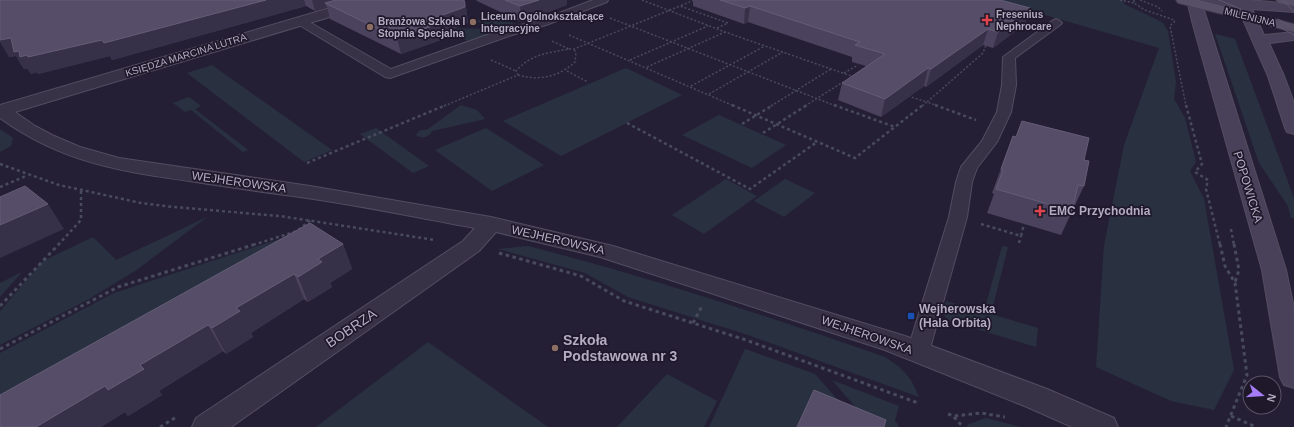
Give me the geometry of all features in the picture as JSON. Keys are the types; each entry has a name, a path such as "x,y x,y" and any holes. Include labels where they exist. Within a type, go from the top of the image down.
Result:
{"main road":[{"path":"1283,0 1294,2"},
{"name":"MILENIJNA","path":"1191,1 1245,7 1294,28"}],"street":[{"name":"KSIĘDZA MARCINA LUTRA","path":"1,111 371,0"},
{"name":"POPOWICKA","path":"1191,1 1200,25 1274,270 1294,377"},
{"path":"1294,8 1245,7 1276,76 1294,128"},
{"path":"1260,40 1294,36"},
{"name":"WEJHEROWSKA","path":"1,111 28,130 45,139 73,151 117,164 310,192 491,224 605,251 812,316 918,352 1037,398 1103,427"},
{"name":"BOBRZA","path":"206,427 471,246 491,224"}],"lane":[{"path":"300,21 390,74 526,27 542,23 603,0"},
{"path":"918,352 958,217 964,182 969,167 998,128 1004,112 1009,85 1009,57 1056,23"}],"path":[{"path":"642,0 725,32 860,79"},
{"path":"518,75 516,71 522,63 530,57 574,49 694,0"},
{"path":"1120,0 1134,3 1146,10 1175,21"},
{"path":"1140,0 1158,7 1175,21"},
{"path":"680,6 728,23 716,28"},
{"path":"582,8 689,48 795,91 895,127"},
{"path":"1175,21 1170,26 1187,109 1202,164 1195,172 1208,180 1206,189 1208,201 1225,266 1235,283 1247,375 1226,427"},
{"path":"542,23 855,158 927,102 983,53 986,45"},
{"path":"630,60 708,25"},
{"path":"526,27 524,29 569,49"},
{"path":"647,67 725,32"},
{"path":"691,86 766,46"},
{"path":"307,163 518,75 528,78 539,78 567,71 576,62 576,53 574,49"},
{"path":"709,94 783,52"},
{"path":"844,73 858,65"},
{"path":"742,124 831,69"},
{"path":"567,71 588,82"},
{"path":"762,133 852,76"},
{"path":"904,94 998,128"},
{"path":"627,123 750,189 817,142"},
{"path":"0,187 27,176"},
{"path":"0,306 81,220 81,190"},
{"path":"958,217 1021,236"},
{"path":"0,350 118,288 297,231 312,219"},
{"path":"1019,243 1024,224"},
{"path":"693,323 704,302"},
{"path":"948,414 954,416 981,413 1009,418"},
{"path":"954,416 962,427"},
{"path":"1231,416 1256,427"}],"shaded area":[{"path":"994,0 1123,0 1124,4 1163,23 1168,31 1176,82 1174,99 1185,118 1196,162 1190,171 1204,199 1234,370 1214,410 1171,401 1096,367 1104,246 1124,145 1159,48"},
{"path":"492,15 515,24 500,27 491,26 476,21"},
{"path":"439,28 495,29 498,31 468,41"},
{"path":"1215,34 1235,39 1294,198 1294,218 1291,218 1288,206 1259,163"},
{"path":"212,65 332,150 304,162 187,73"},
{"path":"626,68 682,95 561,156 503,121"},
{"path":"189,97 201,106 195,109 248,150 243,152 191,110 185,112 173,103"},
{"path":"461,105 477,110 485,119 432,131 425,137 416,135 419,131 428,129"},
{"path":"719,115 786,145 752,168 682,135"},
{"path":"376,128 429,166 413,173 360,134"},
{"path":"486,128 544,165 492,191 435,150"},
{"path":"0,129 13,138 11,146 0,152"},
{"path":"726,179 757,196 704,234 672,215"},
{"path":"785,179 815,193 784,217 754,201"},
{"path":"207,217 135,271 89,299 0,345 0,311 43,261 93,237 116,260"},
{"path":"304,231 0,427 0,353 114,293"},
{"path":"528,246 708,298 885,357 897,365 906,374 919,397 748,335 628,297 585,273 498,249"},
{"path":"1002,246 1008,247 991,314 1038,328 1036,347 950,321 942,314 946,301 984,312"},
{"path":"22,272 0,297 0,283"},
{"path":"428,342 548,427 316,427"},
{"path":"745,349 815,374 859,424 803,427 709,427"},
{"path":"667,374 717,401 704,427 617,427"},
{"path":"832,380 899,406 895,420 899,427 873,427"},
{"path":"986,418 1021,427 966,427 969,424"}],"building":[{"path":"0,0 266,0 104,43 102,40 28,57 27,55 20,57 19,51 14,52 11,38 0,40"},
{"path":"336,0 464,0 465,7 429,20 438,24 397,38 325,3"},
{"path":"505,0 539,0 520,6"},
{"path":"720,0 1000,0 1030,8 998,32 988,29 931,69 928,68 885,99 842,83 885,54 855,45 860,42 750,6 745,8"},
{"path":"1022,121 1089,138 1084,160 1089,161 1084,186 1078,185 1072,211 996,189 1003,170 1001,169 1013,136 1016,137"},
{"path":"25,186 48,204 0,225 0,197"},
{"path":"310,223 343,244 318,259 322,262 298,277 294,274 236,308 240,311 212,328 208,325 140,365 144,369 108,390 105,386 36,427 0,427 0,395"},
{"path":"814,390 886,420 884,427 797,427"}],"tram line":[{"path":"1219,0 1267,20 1294,35"},
{"path":"1283,0 1294,12"},
{"path":"1278,19 1294,28"}],"place":[{"name":"Fresenius Nephrocare","path":"987,20"},
{"name":"Liceum Ogólnokształcące Integracyjne","path":"473,22"},
{"name":"Branżowa Szkoła I Stopnia Specjalna","path":"370,27"},
{"name":"EMC Przychodnia","path":"1040,211"},
{"name":"Wejherowska (Hala Orbita)","path":"911,316"},
{"name":"Szkoła Podstawowa nr 3","path":"555,348"}]}
